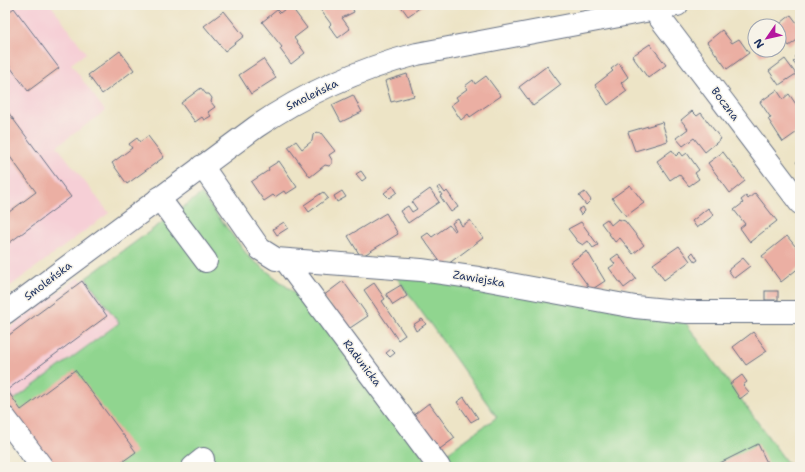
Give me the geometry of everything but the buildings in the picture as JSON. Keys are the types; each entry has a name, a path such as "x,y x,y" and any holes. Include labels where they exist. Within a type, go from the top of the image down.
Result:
{"street":[{"name":"Smoleńska","path":"5,313 202,166 277,113 321,90 386,62 420,53 652,8 677,5"},
{"name":"Boczna","path":"652,8 800,204"},
{"name":"Zawiejska","path":"202,166 260,249 276,259 421,270 478,278 635,307 687,312 800,312"},
{"path":"159,198 206,261"},
{"name":"Radunicka","path":"285,260 439,467"},
{"path":"5,418 42,467"}],"shaded area":[{"path":"5,5 51,5 86,53 71,64 105,111 57,146 109,213 5,290"},
{"path":"79,277 82,281 86,278 119,322 14,400 7,390 5,391 5,331"}],"green space":[{"path":"201,194 249,257 314,308 431,467 33,467 5,429 5,391 7,390 14,400 119,323 86,278"},
{"path":"395,275 683,319 790,467 447,467 440,458 497,417"}]}
